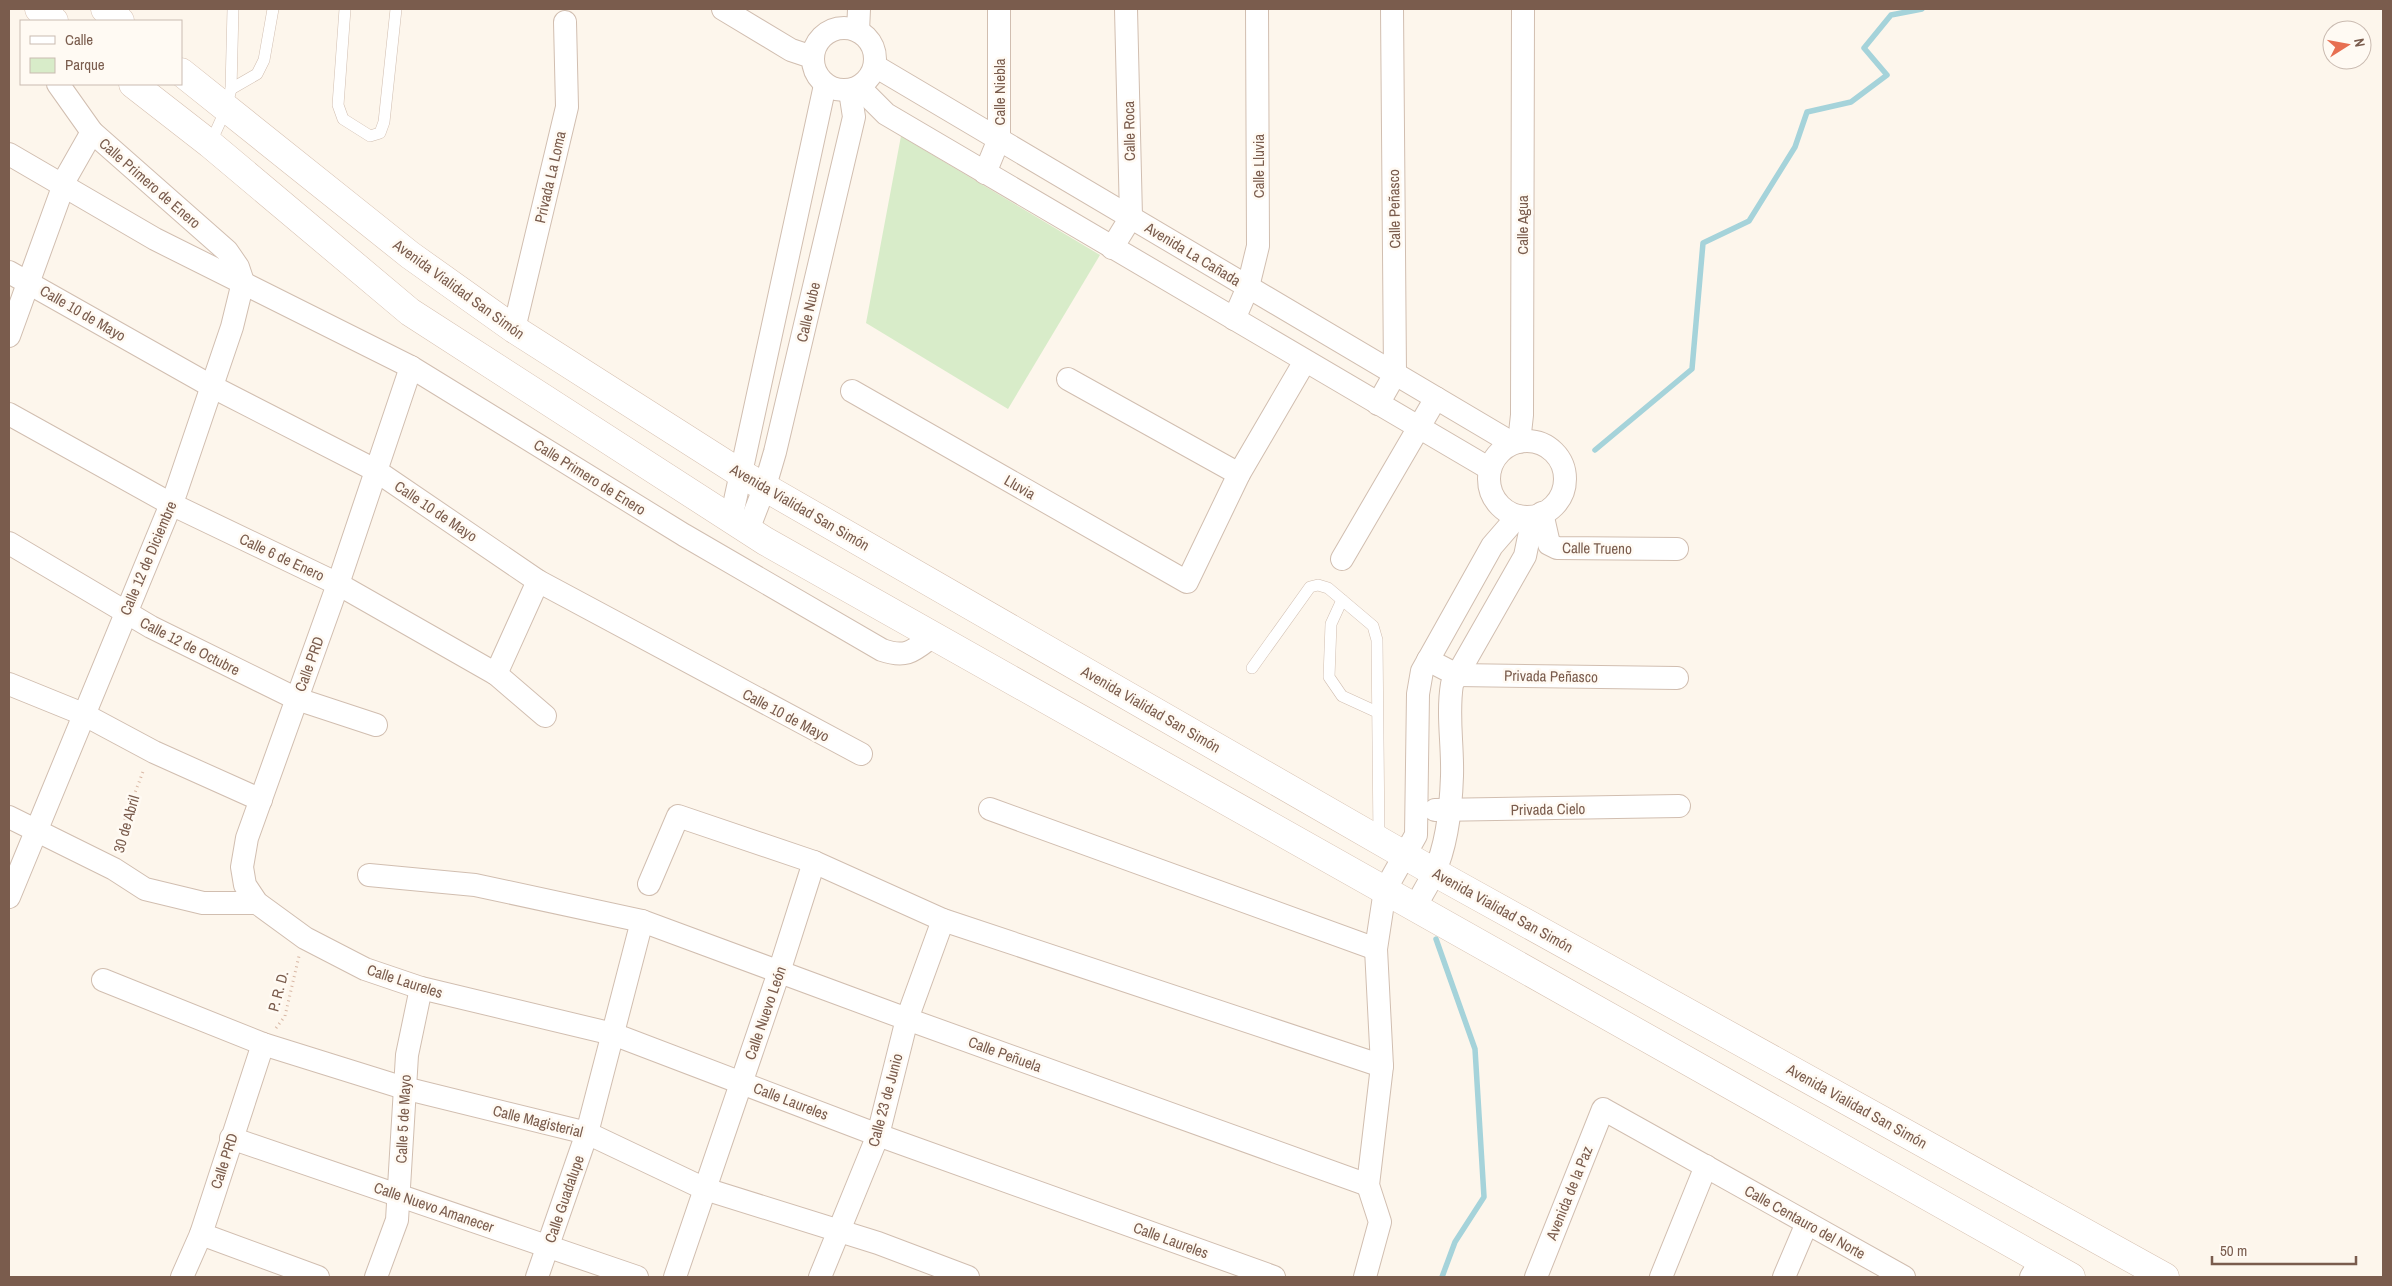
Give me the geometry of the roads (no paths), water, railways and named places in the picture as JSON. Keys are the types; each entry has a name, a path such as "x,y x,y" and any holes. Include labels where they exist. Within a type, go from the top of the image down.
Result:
{"main road":[{"path":"105,9 119,20"},
{"name":"Avenida Vialidad San Simón","path":"182,73 229,99 410,255 514,329 740,473 1379,841 2165,1277"},
{"path":"134,85 210,144 410,312 748,530 1415,907 2036,1269 2071,1277"}],"street":[{"path":"858,31 859,9"},
{"name":"Calle Niebla","path":"985,173 999,139 999,9"},
{"name":"Calle Roca","path":"1126,9 1131,218"},
{"name":"Calle Lluvia","path":"1234,319 1248,287 1258,246 1257,9"},
{"name":"Calle Peñasco","path":"1392,9 1396,374"},
{"name":"Calle Agua","path":"1515,442 1522,414 1523,9"},
{"path":"727,10 791,50 812,57"},
{"name":"Privada La Loma","path":"514,329 567,107 565,22"},
{"path":"848,28 858,31 872,46 875,66 868,80 855,89 839,91 825,85 816,74 812,57 817,43 824,35 836,29 848,28"},
{"name":"Avenida La Cañada","path":"875,66 1436,398 1515,442"},
{"name":"Calle Primero de Enero","path":"59,85 92,132 226,252 238,268 243,282"},
{"name":"Calle Nube","path":"748,530 740,473 825,85"},
{"path":"855,89 886,114 1490,469"},
{"name":"Calle Nube","path":"748,530 765,486 854,117 855,89"},
{"path":"9,336 18,277 92,132"},
{"name":"Calle Primero de Enero","path":"9,154 154,239 411,367 684,535 748,570 882,650 897,656 912,651 934,635"},
{"path":"1112,248 1131,218"},
{"name":"Calle 10 de Mayo","path":"18,277 211,386 375,470 538,580 861,754"},
{"name":"Calle 12 de Diciembre","path":"9,896 171,504 232,327 243,282"},
{"path":"1275,343 1285,309"},
{"path":"1068,379 1239,474 1305,361"},
{"name":"Calle PRD","path":"305,938 257,903 245,885 242,867 247,838 338,584 411,367"},
{"path":"1378,404 1396,374"},
{"name":"Lluvia","path":"852,391 1187,582 1239,474"},
{"path":"1342,559 1436,398"},
{"name":"Calle 6 de Enero","path":"9,414 171,504 338,584 496,674 545,716"},
{"path":"1365,1277 1380,1222 1368,1185 1382,1066 1376,949 1385,890 1416,835 1418,694 1422,671 1492,546 1531,515 1553,508 1562,494 1566,480 1562,462 1553,449 1538,441 1527,440 1515,442 1500,452 1490,469 1490,487 1495,500 1505,510 1531,515"},
{"path":"1415,907 1434,872 1443,845 1449,811 1452,775 1449,702 1452,684 1525,556 1531,515"},
{"name":"Calle Trueno","path":"1531,515 1549,544 1556,548 1677,549"},
{"path":"748,530 748,570"},
{"name":"Calle 12 de Octubre","path":"9,543 151,627 297,698 376,725"},
{"path":"496,674 538,580"},
{"name":"Privada Peñasco","path":"1428,660 1457,675 1677,678"},
{"path":"9,684 83,714 154,752 261,800"},
{"name":"Privada Cielo","path":"1416,810 1449,811 1679,806"},
{"path":"990,809 1376,949"},
{"path":"649,884 678,816 814,862 943,920 1382,1066"},
{"path":"9,817 36,829"},
{"name":"30 de Abril","path":"36,829 114,869 145,889 202,903 257,903"},
{"name":"Calle Nuevo León","path":"675,1277 779,972 814,862"},
{"name":"Calle Peñuela","path":"370,875 475,885 642,921 907,1019 1368,1185"},
{"name":"Calle 23 de Junio","path":"820,1277 878,1135 907,1019 943,920"},
{"name":"Calle Guadalupe","path":"537,1277 587,1133 642,921"},
{"name":"Calle Laureles","path":"305,938 365,969 421,988 613,1034 878,1135 1274,1277"},
{"name":"Calle Magisterial","path":"103,980 263,1044 404,1088 587,1133 705,1189 878,1243 968,1277"},
{"name":"Calle 5 de Mayo","path":"376,1277 397,1220 400,1196 407,1055 421,988"},
{"name":"Calle PRD","path":"182,1277 201,1234 263,1044"},
{"name":"Calle Centauro del Norte","path":"1603,1109 1904,1277"},
{"name":"Avenida de la Paz","path":"1536,1277 1603,1109"},
{"name":"Calle Nuevo Amanecer","path":"231,1138 636,1277"},
{"path":"1661,1277 1706,1166"},
{"path":"1784,1277 1807,1223"},
{"path":"201,1234 318,1277"}],"lane":[{"path":"210,144 229,99 234,9"},
{"path":"229,99 257,74 264,60 273,9"},
{"path":"345,9 338,105 343,119 370,136 380,133 384,122 396,9"},
{"path":"1252,668 1310,587 1328,588 1373,626 1377,640 1379,841"},
{"path":"1342,600 1332,624 1329,676 1342,696 1377,712"}],"waterway":[{"path":"1595,450 1692,369 1703,243 1749,221 1795,147 1807,112 1851,102 1887,75 1864,48 1891,15 1922,9"},
{"path":"1436,939 1475,1049 1484,1197 1455,1242 1442,1277"}]}
